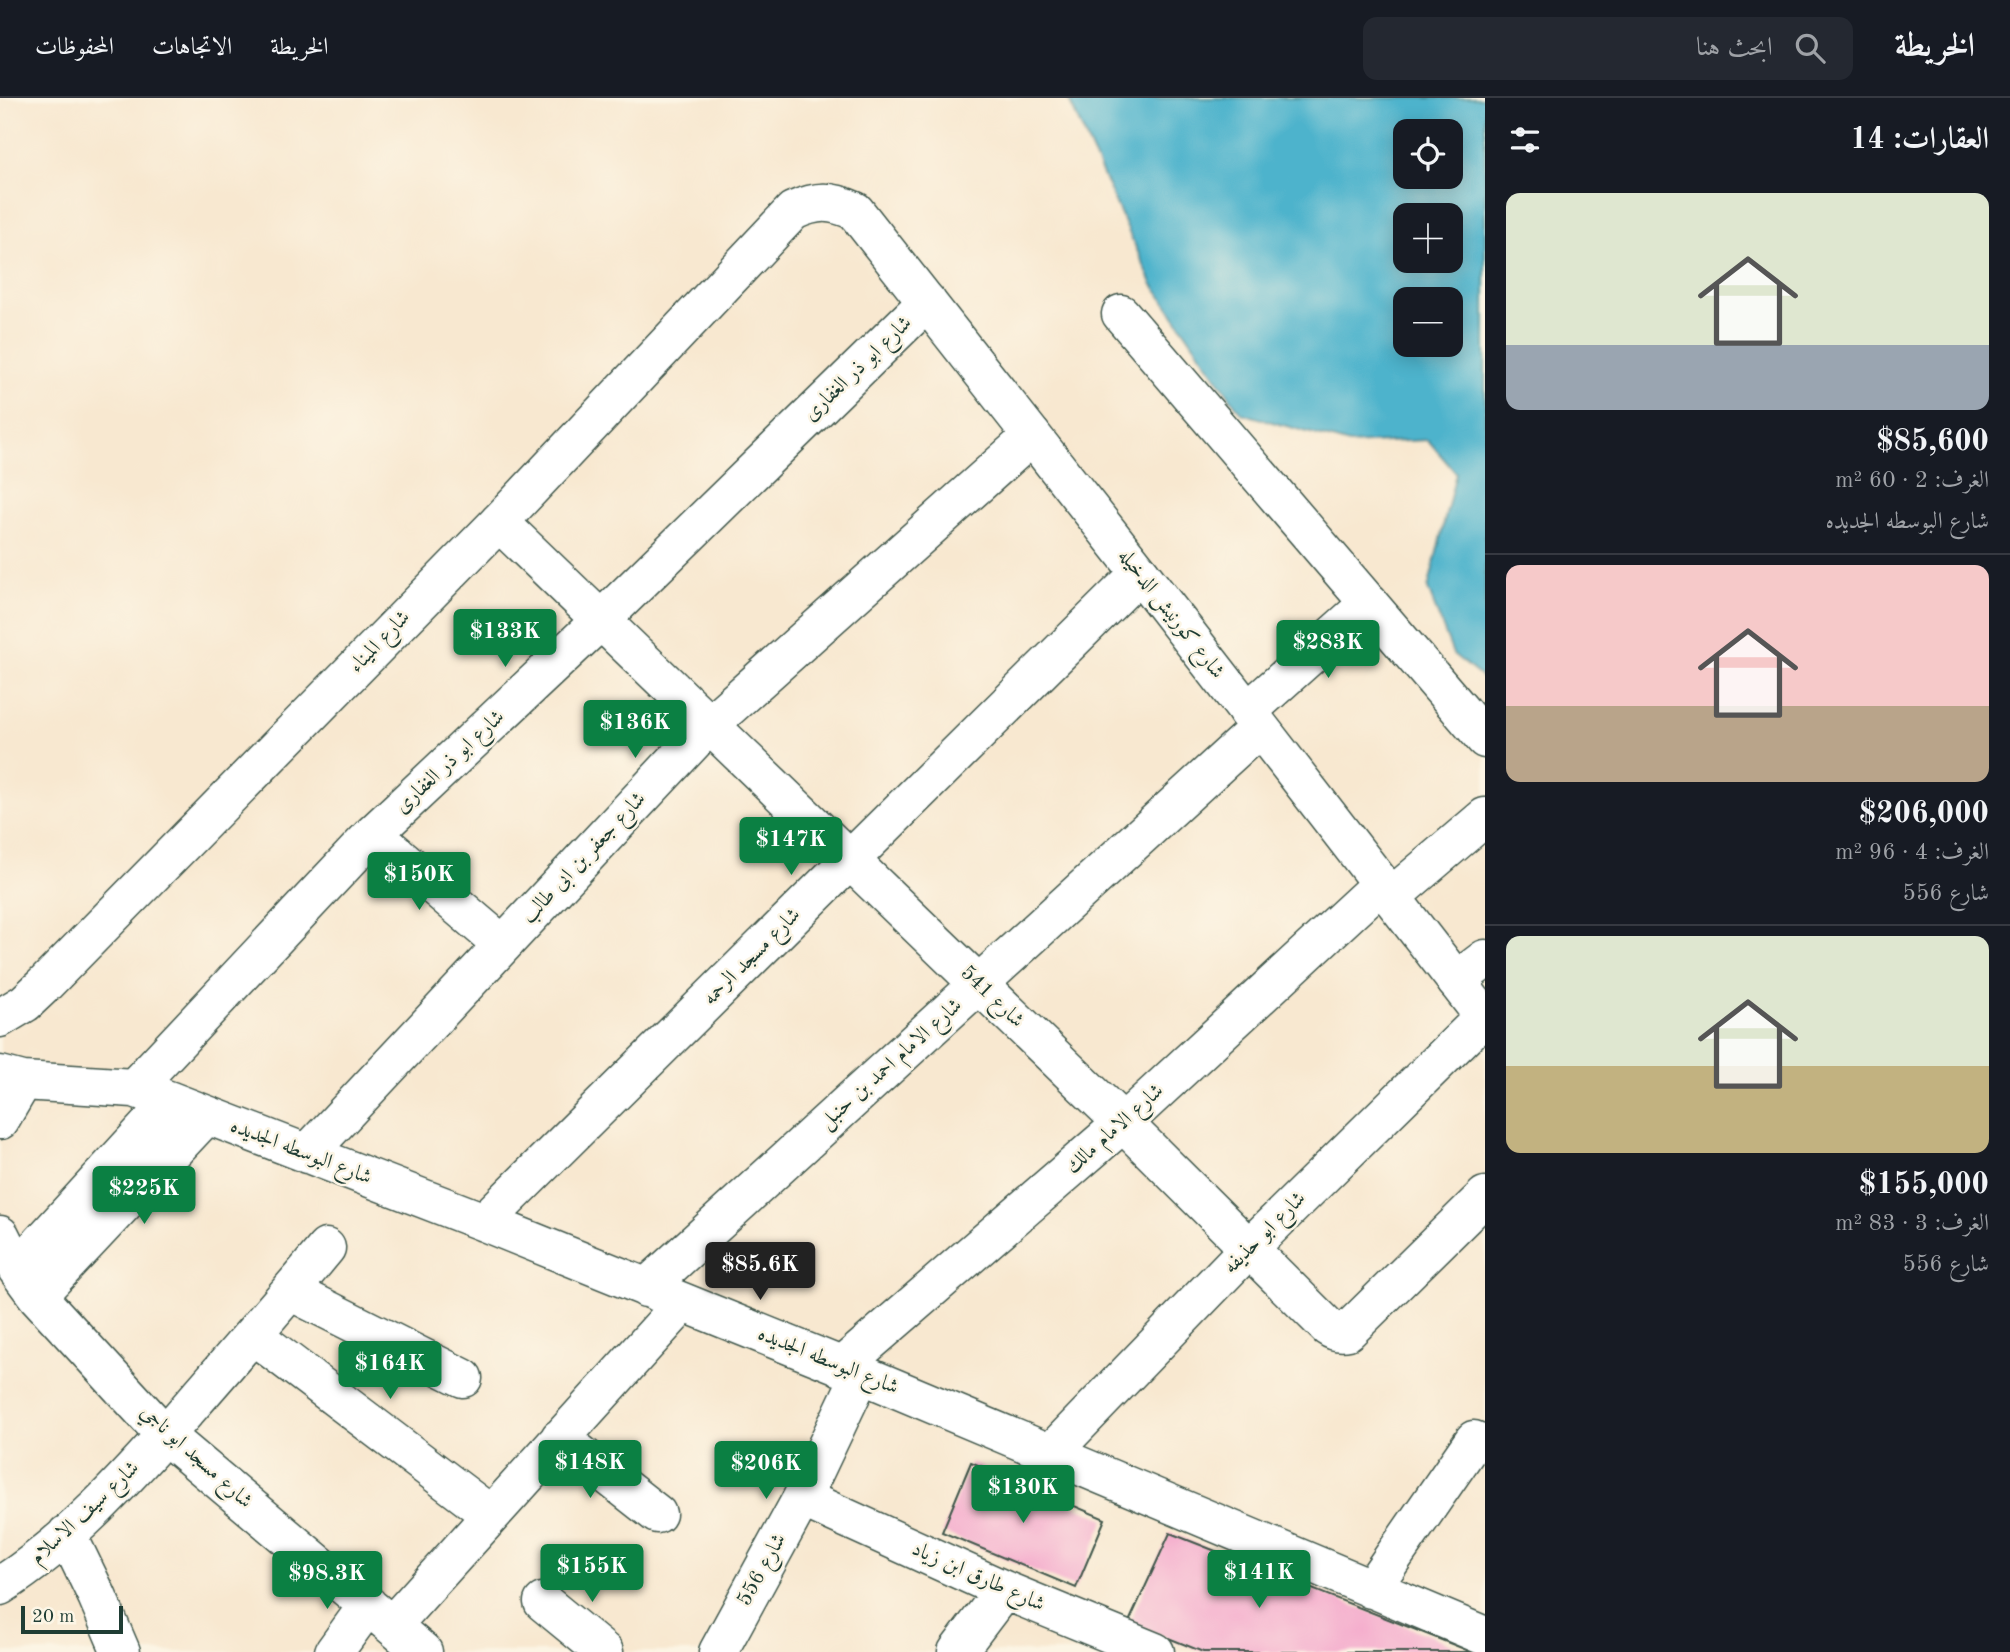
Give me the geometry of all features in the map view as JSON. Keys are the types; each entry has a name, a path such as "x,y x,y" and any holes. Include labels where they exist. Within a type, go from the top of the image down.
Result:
{"street":[{"name":"شارع الميناء","path":"0,1018 25,1003 42,987 499,522 793,211 824,202 840,204 855,211"},
{"name":"شارع كورنيش الدخيله","path":"855,211 1386,891 1471,970 1484,1018"},
{"name":"شارع ابو ذر الغفارى","path":"134,1088 373,834 601,620 927,302"},
{"path":"1121,314 1485,739"},
{"name":"شارع جعفر بن ابى طالب","path":"307,1154 709,725 1032,436"},
{"name":"شارع 541","path":"499,522 1123,1124 1328,1327 1341,1332 1354,1326 1485,1196"},
{"name":"شارع مسجد الرحمه","path":"484,1222 1140,573"},
{"name":"شارع الامام احمد بن حنبل","path":"646,1288 978,984 1253,720 1369,603"},
{"name":"شارع الامام مالك","path":"851,1371 1123,1124 1386,891 1485,817"},
{"path":"373,834 503,945"},
{"name":"شارع ابو حذيفه","path":"1050,1454 1248,1248 1484,1018"},
{"path":"0,1120 11,1078"},
{"name":"شارع البوسطه الجديده","path":"11,1078 134,1088 171,1101 484,1222 851,1371 1371,1589 1483,1631"},
{"path":"27,1283 171,1101"},
{"path":"27,1283 207,1115"},
{"name":"شارع مسجد ابو ناجي","path":"0,1235 27,1283 165,1435 423,1652"},
{"name":"شارع سيف الاسلام","path":"0,1586 67,1534 123,1482 326,1248"},
{"path":"290,1291 463,1378"},
{"path":"334,1652 380,1615 491,1515 683,1303"},
{"path":"253,1335 491,1515"},
{"name":"شارع 556","path":"718,1652 802,1497 851,1371"},
{"path":"560,1438 657,1514"},
{"path":"1371,1589 1474,1440"},
{"name":"شارع طارق ابن زياد","path":"802,1497 1004,1590 1155,1652"},
{"path":"67,1534 121,1652"},
{"path":"957,1652 1004,1590"},
{"path":"543,1602 604,1652"}],"water":[{"path":"1068,98 1485,98 1485,680 1453,654 1428,589 1456,473 1428,440 1349,444 1241,413 1152,283"}],"building":[{"path":"971,1462 1105,1519 1076,1588 942,1532"},
{"path":"1170,1533 1472,1652 1203,1652 1129,1622"}]}
